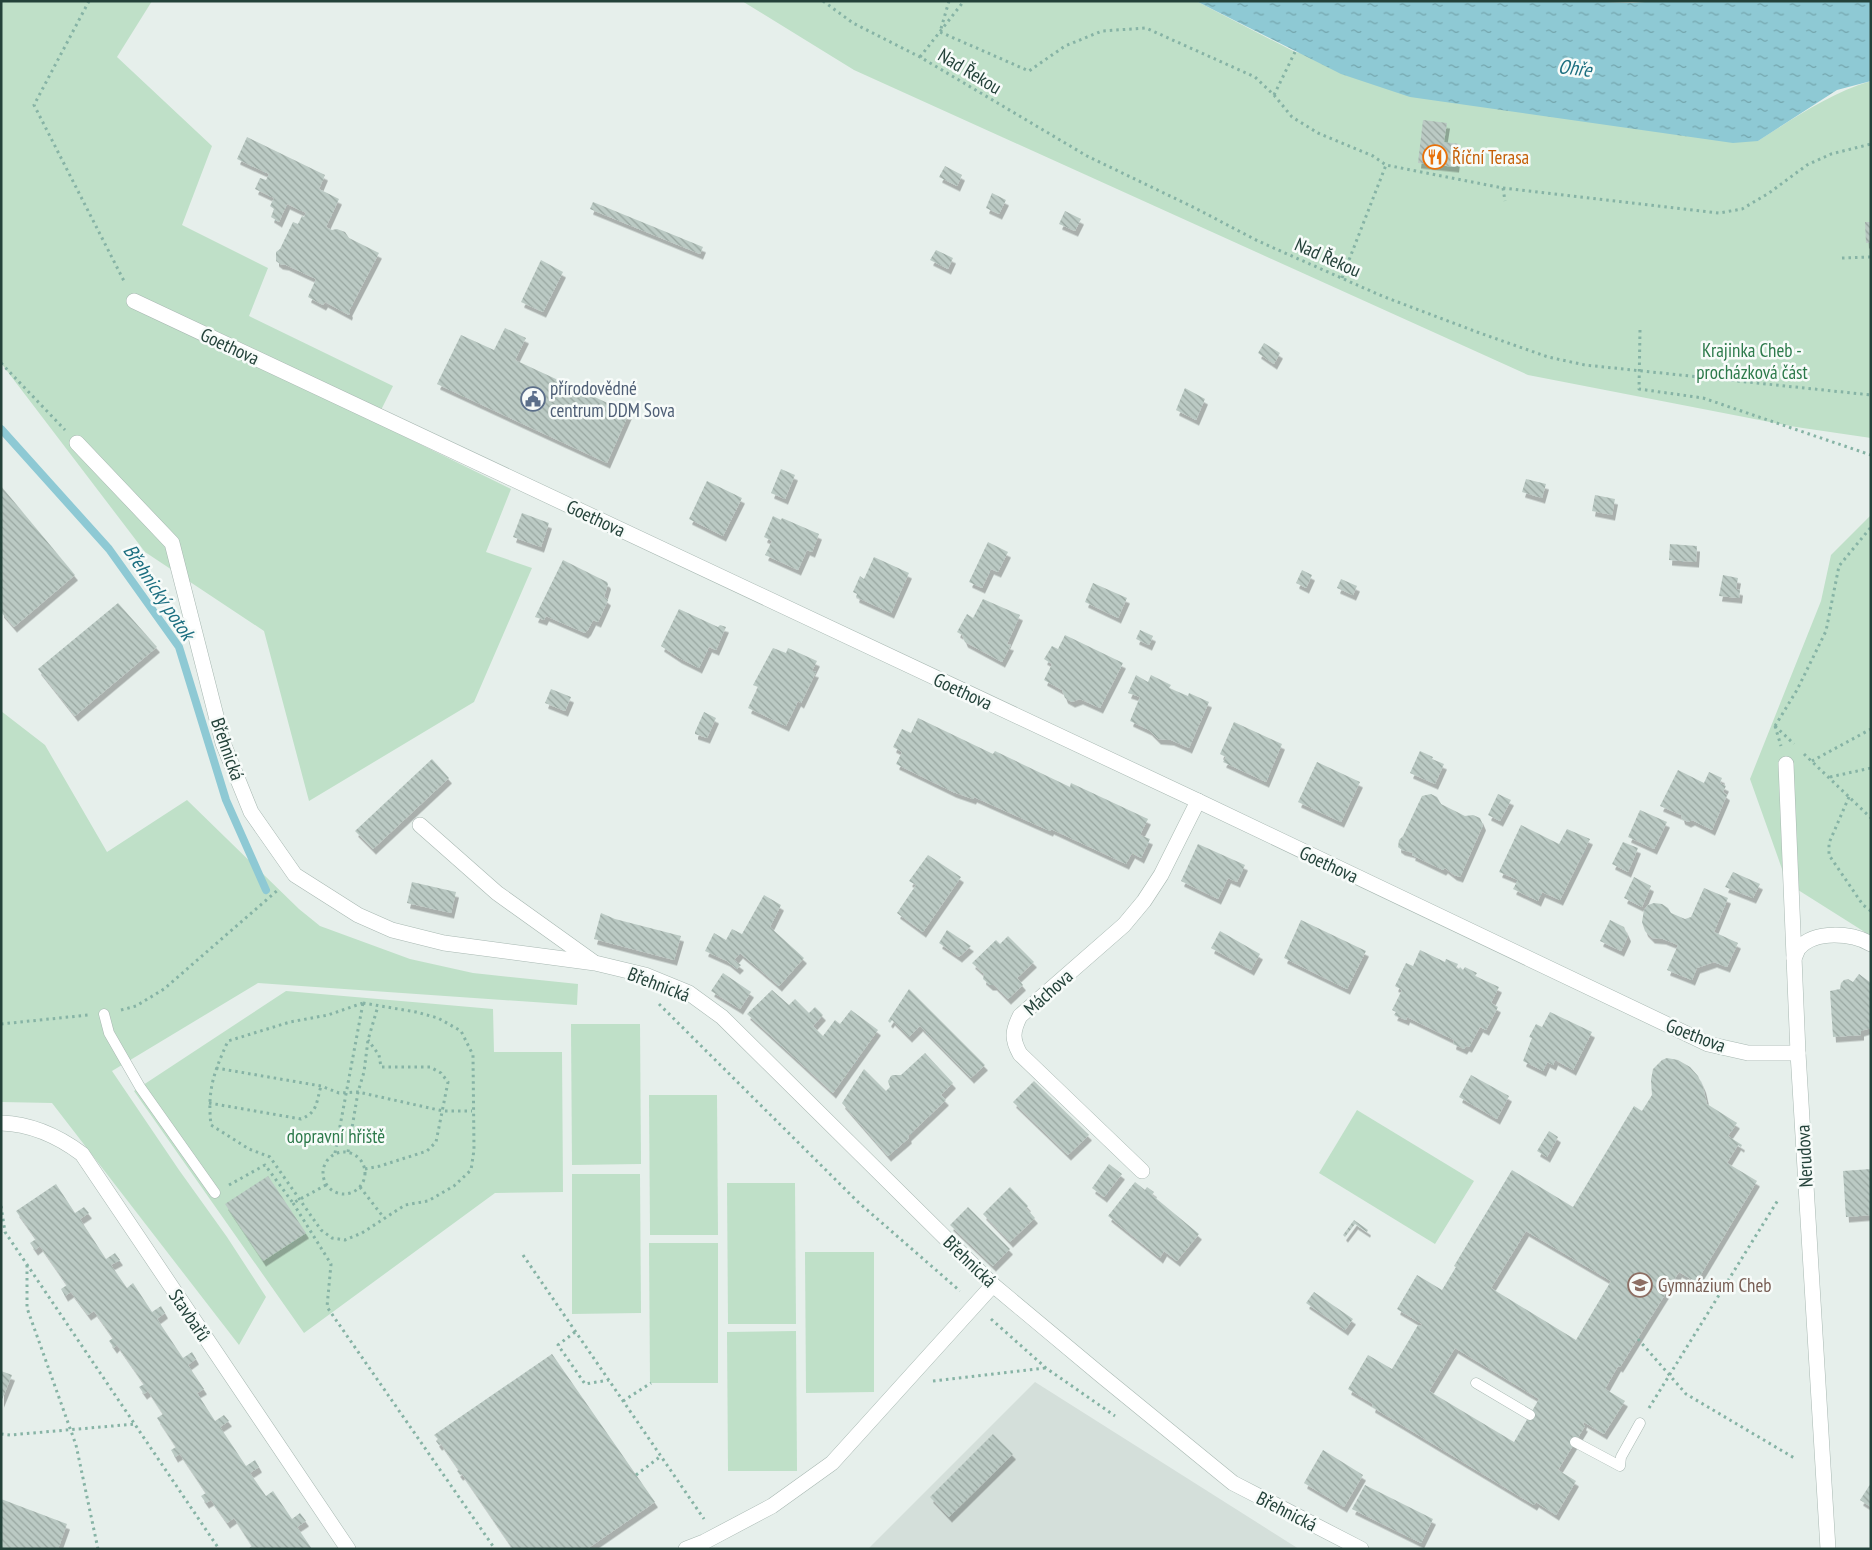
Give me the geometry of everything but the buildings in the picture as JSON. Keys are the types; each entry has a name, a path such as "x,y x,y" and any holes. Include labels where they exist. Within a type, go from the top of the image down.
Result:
{"street":[{"name":"Goethova","path":"134,301 1198,801 1708,1044 1748,1053 1798,1053"},
{"name":"Břehnická","path":"77,443 172,543 223,743 252,812 295,875 358,916 392,930 444,943 595,963 645,975 689,993 722,1017 993,1285 1233,1483 1361,1549"},
{"name":"Nerudova","path":"1786,764 1798,1053 1828,1549"},
{"name":"Máchova","path":"1142,1171 1020,1054 1014,1042 1014,1028 1020,1016 1124,925 1144,901 1161,875 1198,801"},
{"name":"Břehnická","path":"420,825 497,893 595,963"},
{"path":"1794,958 1800,948 1814,938 1849,936 1871,944"},
{"name":"Stavbařů","path":"1,1123 38,1130 62,1139 82,1154 348,1549"},
{"path":"686,1549 712,1538 772,1506 832,1463 993,1285"}],"lane":[{"path":"104,1014 109,1033 140,1086 215,1193"},
{"path":"1476,1383 1530,1415"},
{"path":"1576,1442 1620,1466 1621,1457 1640,1423"}],"path":[{"path":"89,1 34,106 134,301"},
{"name":"Nad Řekou","path":"823,1 853,23 920,57 1087,156 1258,240 1391,299 1548,357 1585,365 1871,395"},
{"path":"940,32 949,1"},
{"path":"920,57 964,1"},
{"path":"940,32 1029,71 1064,46 1102,30 1146,28 1255,77 1274,95 1292,117 1318,134 1373,156 1386,165 1503,188 1719,213 1742,209 1769,193 1808,165 1823,158 1871,144"},
{"path":"1274,95 1295,52"},
{"path":"1342,278 1386,165"},
{"path":"1503,188 1505,201"},
{"path":"1842,258 1871,257"},
{"path":"1640,330 1639,389 1704,398 1871,455"},
{"path":"1,363 77,443"},
{"path":"1871,527 1839,566 1826,631 1797,690 1775,726 1871,816"},
{"path":"1812,761 1871,729"},
{"path":"1829,777 1871,768"},
{"path":"1849,797 1829,843 1829,855 1864,905 1871,911"},
{"path":"1,1024 104,1014 136,1006 164,989 295,875"},
{"path":"657,1002 858,1202 1046,1368 1120,1419"},
{"path":"335,1153 348,1152 359,1158 365,1169 364,1182 350,1194 343,1195 331,1190 326,1185 322,1173 326,1161 335,1153 362,1003"},
{"path":"362,1003 378,1006 431,1016 461,1031 473,1056 472,1111 474,1150 471,1170 454,1186 428,1200 405,1206 362,1233 345,1240 332,1238 321,1230 270,1157 249,1149 211,1125 209,1103 216,1068 228,1040 290,1022 328,1015 362,1003"},
{"path":"348,1152 358,1092 364,1072 368,1040 378,1006"},
{"path":"365,1169 427,1151 436,1142 444,1111 448,1082 441,1073 430,1067 381,1067 380,1055 368,1040"},
{"path":"216,1068 321,1086 339,1093 358,1092 444,1111 472,1111"},
{"path":"209,1103 301,1119 311,1115 316,1107 321,1086"},
{"path":"215,1193 265,1165 294,1203 331,1264 327,1307 495,1549"},
{"path":"294,1203 326,1185"},
{"path":"360,1187 384,1218"},
{"path":"1640,1423 1778,1200"},
{"path":"1,1206 5,1232 219,1549"},
{"path":"1,1235 5,1232"},
{"path":"523,1255 702,1516 712,1538"},
{"path":"27,1264 27,1308 76,1445 98,1549"},
{"path":"575,1332 558,1345 586,1384 609,1380"},
{"path":"1638,1339 1686,1394 1796,1459"},
{"path":"903,1384 1046,1368"},
{"path":"623,1401 651,1383"},
{"path":"1,1434 10,1435 135,1424"},
{"path":"636,1475 661,1456"}],"shaded area":[{"path":"1035,1382 1299,1549 868,1549"}],"green space":[{"path":"1,1 152,1 117,57 212,146 182,225 268,268 249,316 393,386 375,422 511,489 486,552 532,568 474,702 309,801 264,631 145,552 1,363"},
{"name":"Krajinka Cheb - procházková část","path":"742,1 1196,1 1295,52 1758,141 1827,99 1871,81 1871,438 1796,427 1528,375 854,70"},
{"path":"1871,515 1871,936 1787,883 1750,779 1821,601 1831,555"},
{"path":"1,711 45,745 107,852 187,800 299,909 320,926 410,959 473,973 578,984 577,1005 258,983 112,1071 227,1237 266,1297 239,1345 52,1103 1,1102"},
{"name":"dopravní hřiště","path":"286,991 493,1009 494,1052 562,1052 563,1192 495,1193 304,1333 134,1091"},
{"path":"571,1024 640,1024 641,1164 572,1165"},
{"path":"649,1095 717,1095 718,1235 650,1235"},
{"path":"1357,1110 1474,1181 1435,1244 1319,1173"},
{"path":"572,1174 640,1174 641,1313 572,1314"},
{"path":"727,1183 795,1183 796,1324 728,1324"},
{"path":"649,1243 718,1243 718,1383 650,1383"},
{"path":"805,1252 874,1252 874,1392 806,1393"},
{"path":"796,1331 797,1471 728,1471 727,1332"}],"water":[{"name":"Ohře","path":"1196,1 1577,1 1632,3 1658,1 1871,1 1871,81 1837,90 1758,141 1733,143 1410,97 1341,74"}],"waterway":[{"name":"Břehnický potok","path":"1,429 109,549 179,647 226,800 266,890"}],"place":[{"name":"Říční Terasa","path":"1435,157"},
{"name":"přírodovědné centrum DDM Sova","path":"533,399"},
{"name":"Gymnázium Cheb","path":"1640,1285"}]}
